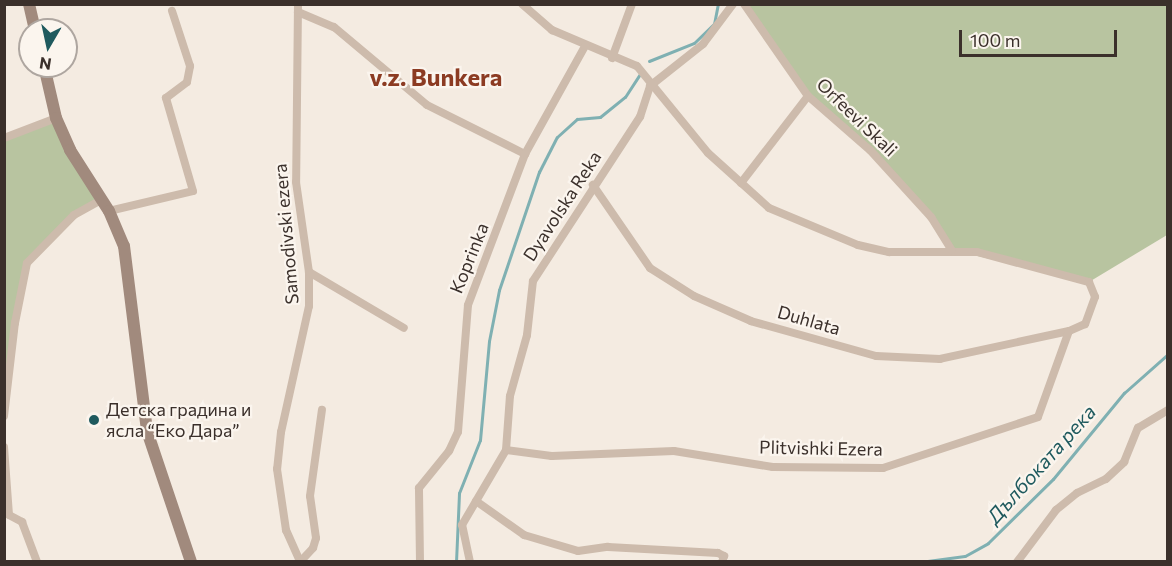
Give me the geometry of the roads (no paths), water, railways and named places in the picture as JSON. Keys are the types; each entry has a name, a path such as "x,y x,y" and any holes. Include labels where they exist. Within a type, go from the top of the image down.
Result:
{"street":[{"path":"522,4 552,30 612,58 637,66 646,74 650,86 708,153 769,208 858,245 889,252 952,250 977,252 1089,282 1095,297 1090,315 1085,324 1069,331"},
{"path":"612,58 632,4"},
{"path":"650,86 703,44 732,4"},
{"name":"Orfeevi Skali","path":"744,4 808,96 870,150 931,217 952,250"},
{"path":"298,8 334,27 426,105 525,154"},
{"name":"Samodivski ezera","path":"298,8 296,182 309,272 308,315 281,432 277,469 286,530 300,561 313,548 315,538 310,496 322,410"},
{"path":"109,211 193,191 166,98 187,82 190,66 172,11"},
{"name":"Koprinka","path":"420,561 419,488 449,451 458,432 468,305 525,154 585,46"},
{"path":"47,78 56,118 70,150 109,211 128,262 147,431 190,561"},
{"name":"Dyavolska Reka","path":"470,561 462,525 506,450 510,396 527,335 533,281 593,185 640,117 650,86"},
{"path":"741,183 808,96"},
{"path":"4,138 56,118"},
{"name":"Duhlata","path":"593,185 650,268 694,296 751,321 876,356 914,361 940,359 1069,331"},
{"path":"4,416 15,323 27,263 74,215 101,200"},
{"path":"309,272 404,328"},
{"name":"Plitvishki Ezera","path":"506,450 552,456 674,451 774,467 883,468 1038,417 1069,331"},
{"path":"1017,561 1056,510 1077,493 1106,479 1124,462 1138,428 1167,410"},
{"path":"4,447 7,516 22,522 36,561"},
{"path":"476,501 524,536 578,551 608,547 718,554 724,556 722,561"}],"waterway":[{"path":"649,61 694,43 714,24 718,4"},
{"path":"456,562 459,493 480,440 489,341 499,290 539,172 557,137 577,119 600,117 625,97 640,74"},
{"name":"Дълбоката река","path":"920,562 965,556 988,543 1053,479 1124,393 1168,354"}],"place":[{"name":"Детска градина и ясла “Еко Дара”","path":"94,420"}],"district":[{"name":"v.z. Bunkera","path":"436,77"}]}
